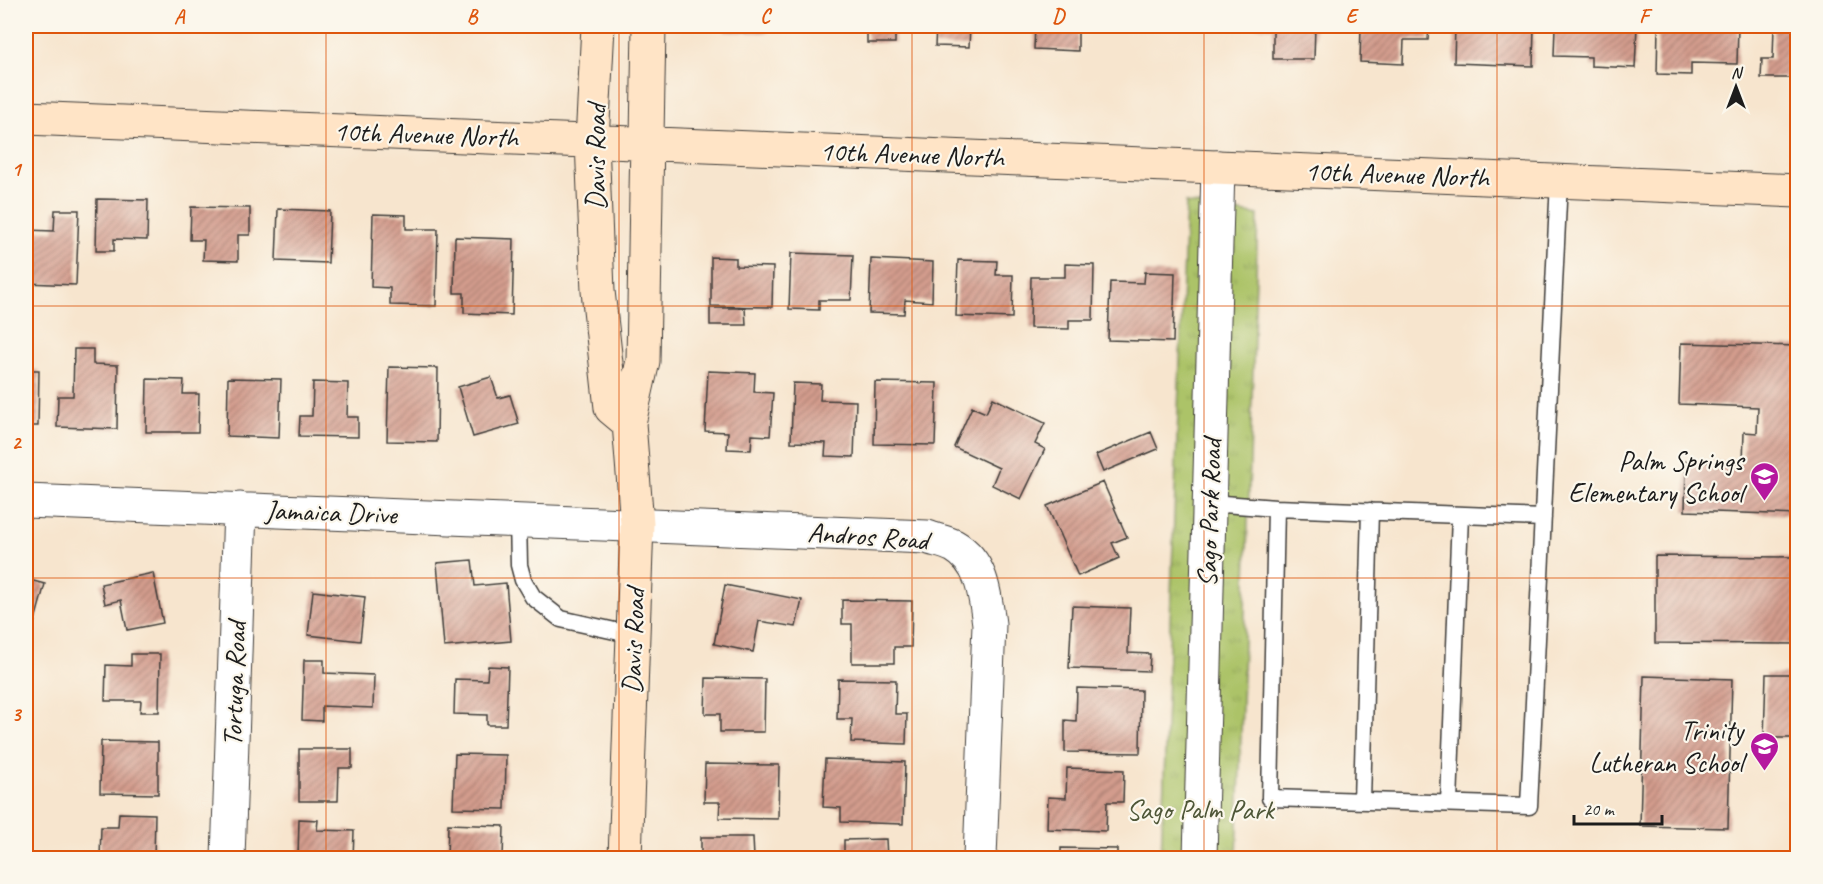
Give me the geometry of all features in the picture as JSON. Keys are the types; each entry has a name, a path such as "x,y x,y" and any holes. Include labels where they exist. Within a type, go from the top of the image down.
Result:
{"street":[{"name":"Davis Road","path":"598,26 592,141 598,291 610,408 629,423"},
{"name":"Davis Road","path":"625,858 637,524 629,423 643,362 649,26"},
{"name":"10th Avenue North","path":"26,118 1797,191"},
{"name":"Sago Park Road","path":"1200,858 1218,167"},
{"name":"Jamaica Drive","path":"26,501 637,524"},
{"name":"Tortuga Road","path":"228,858 240,509"},
{"name":"Andros Road","path":"637,524 927,537 953,546 972,560 984,588 988,624 980,858"}],"lane":[{"path":"1276,508 1270,798 1529,806 1559,181"},
{"path":"1210,503 1276,508 1543,518"},
{"path":"1362,801 1370,511"},
{"path":"1449,804 1460,515"},
{"path":"518,519 519,565 523,580 533,597 561,619 633,635"}],"green space":[{"name":"Sago Palm Park","path":"1186,203 1258,215 1237,858 1161,858"}],"building":[{"path":"726,26 768,26 768,33 725,32"},
{"path":"829,26 895,26 895,43 867,43 867,28"},
{"path":"936,26 970,26 969,47 935,46"},
{"path":"1035,26 1078,26 1078,51 1034,49"},
{"path":"1253,26 1315,26 1314,59 1273,59 1273,28"},
{"path":"1361,26 1429,26 1428,40 1404,40 1403,64 1360,62"},
{"path":"1455,26 1534,26 1533,66 1454,63"},
{"path":"1555,26 1637,26 1635,68 1591,66 1591,57 1554,56"},
{"path":"1658,26 1738,26 1737,64 1691,63 1691,75 1657,74"},
{"path":"1774,26 1798,26 1798,67 1793,67 1793,78 1761,78 1762,59 1773,59"},
{"path":"97,199 148,200 147,240 114,239 114,251 96,251"},
{"path":"191,207 250,208 250,235 238,235 238,261 203,260 204,240 190,240"},
{"path":"278,209 330,211 328,263 276,261"},
{"path":"55,210 79,210 76,285 26,283 26,230 54,231"},
{"path":"373,214 406,215 406,229 438,229 436,306 390,305 390,288 371,287"},
{"path":"455,237 514,239 512,315 464,313 464,293 454,293"},
{"path":"791,253 853,255 851,300 819,300 819,310 789,309"},
{"path":"711,257 736,258 736,266 773,267 772,307 711,306"},
{"path":"871,259 933,262 932,302 905,300 904,314 869,313"},
{"path":"958,260 997,261 996,275 1013,275 1012,318 956,316"},
{"path":"1065,264 1094,265 1093,320 1069,320 1069,329 1030,328 1031,277 1065,277"},
{"path":"1145,272 1175,273 1173,342 1108,340 1110,282 1144,283"},
{"path":"710,308 745,308 746,325 710,325"},
{"path":"1681,343 1798,346 1798,515 1685,511 1686,461 1743,463 1744,432 1757,433 1758,407 1679,404"},
{"path":"74,349 93,349 93,364 118,365 117,429 57,427 58,396 73,396"},
{"path":"389,367 438,368 437,442 387,441"},
{"path":"26,370 39,370 38,426 26,426"},
{"path":"708,371 755,373 754,392 773,393 770,436 752,435 751,450 727,449 728,432 705,431"},
{"path":"491,377 498,398 510,395 519,424 473,437 458,387"},
{"path":"228,378 281,379 279,438 227,436"},
{"path":"147,379 184,380 183,394 199,394 198,432 146,432"},
{"path":"313,382 348,383 347,417 358,417 358,437 299,436 300,416 312,416"},
{"path":"875,382 937,383 935,445 874,444"},
{"path":"793,383 821,384 820,400 856,401 854,457 825,456 826,443 791,442"},
{"path":"993,398 1045,423 1035,444 1045,449 1021,499 992,485 999,468 954,447 972,407 986,413"},
{"path":"1151,432 1158,449 1103,472 1096,455"},
{"path":"1103,482 1127,537 1112,543 1119,558 1078,576 1047,506"},
{"path":"1655,556 1798,557 1798,644 1655,643"},
{"path":"472,560 475,586 506,583 511,641 444,647 437,563"},
{"path":"153,573 163,623 127,630 121,600 105,604 101,584"},
{"path":"26,579 45,584 32,631 26,630"},
{"path":"725,585 802,600 796,627 759,621 753,652 714,644"},
{"path":"313,591 365,597 360,641 308,635"},
{"path":"842,600 912,601 911,647 894,647 894,663 852,663 852,624 842,624"},
{"path":"1072,606 1130,608 1128,653 1150,654 1149,671 1069,668"},
{"path":"131,654 160,654 159,712 140,712 141,701 105,701 106,665 131,666"},
{"path":"304,660 324,660 324,673 374,675 373,708 322,706 322,721 302,720"},
{"path":"488,666 508,667 506,725 487,725 487,715 454,714 455,679 487,680"},
{"path":"1766,674 1798,674 1798,738 1764,738"},
{"path":"1644,676 1732,679 1728,828 1640,826"},
{"path":"706,678 765,679 764,732 720,732 720,714 705,714"},
{"path":"838,679 896,680 895,714 907,714 906,744 851,742 852,719 837,719"},
{"path":"1077,688 1141,690 1140,753 1065,752 1065,720 1076,721"},
{"path":"101,741 158,742 158,794 100,793"},
{"path":"299,749 352,749 352,768 339,768 338,801 299,801"},
{"path":"455,754 506,755 505,809 453,808"},
{"path":"825,759 905,762 903,824 841,822 841,808 823,807"},
{"path":"705,764 779,765 778,819 719,818 720,802 704,802"},
{"path":"1067,768 1124,770 1123,802 1107,802 1106,831 1047,829 1048,797 1066,798"},
{"path":"119,813 155,814 154,858 100,858 101,827 118,827"},
{"path":"299,819 318,820 317,830 354,831 353,858 298,858"},
{"path":"448,824 504,826 503,858 447,858"},
{"path":"701,837 753,837 754,858 701,858"},
{"path":"886,839 887,858 844,858 844,840"},
{"path":"1061,848 1117,849 1117,858 1061,858"}],"place":[{"name":"Palm Springs Elementary School","path":"1764,502"},
{"name":"Trinity Lutheran School","path":"1764,772"}]}
